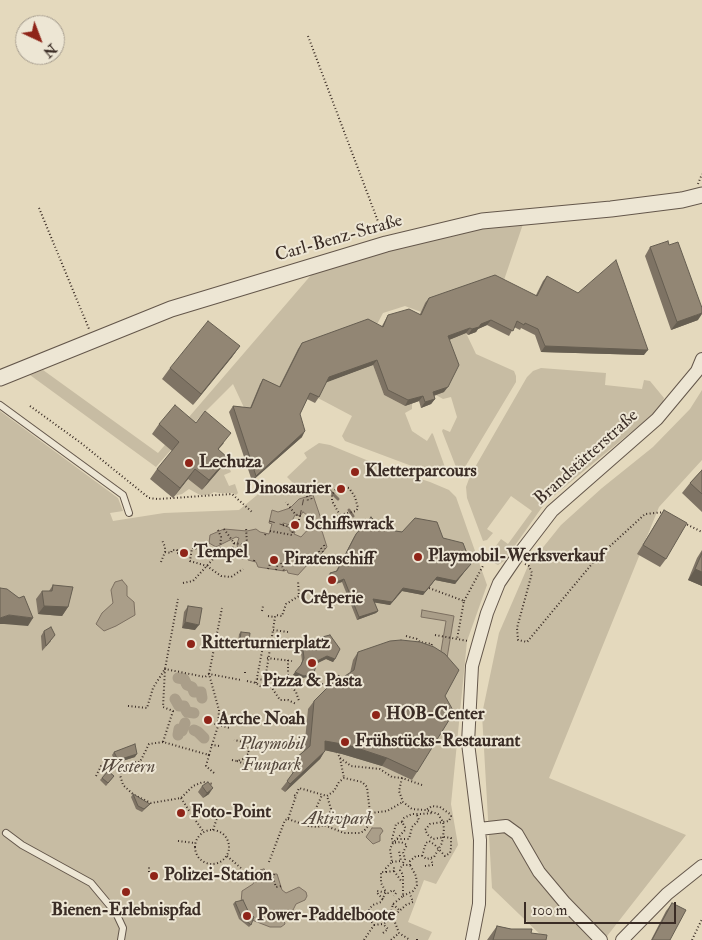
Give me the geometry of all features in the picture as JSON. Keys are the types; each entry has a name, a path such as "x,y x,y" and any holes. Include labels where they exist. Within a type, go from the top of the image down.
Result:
{"street":[{"name":"Carl-Benz-Straße","path":"0,378 171,309 386,244 482,221 611,209 682,200 702,195"},
{"name":"Brandstätterstraße","path":"472,940 479,904 479,829 468,743 472,666 478,642 500,584 516,558 552,511 657,419 697,372 702,359"},
{"path":"479,829 506,826 517,834 539,872 565,903 601,940"},
{"path":"622,940 667,894 702,866"}],"lane":[{"path":"0,405 122,495 129,513"},
{"path":"6,833 22,845 91,883 116,913 123,928 121,940"}],"path":[{"path":"308,36 386,244"},
{"path":"39,208 94,340"},
{"path":"30,406 81,443 149,498 158,500 232,494 252,512"},
{"path":"329,523 340,515 356,511 358,508 355,497 349,488 343,487 336,490 332,495 332,501 340,515"},
{"path":"310,495 312,500"},
{"path":"307,496 308,501"},
{"path":"270,530 292,535 293,530 296,531 300,516 286,502"},
{"path":"516,558 529,566 532,573 516,628 518,640 527,642 596,559 644,514 664,512 672,516"},
{"path":"680,520 702,532"},
{"path":"283,525 297,528"},
{"path":"224,529 234,543 247,545 246,529"},
{"path":"218,531 221,537 220,549"},
{"path":"160,562 165,552 162,540"},
{"path":"232,552 234,543"},
{"path":"324,545 325,549"},
{"path":"200,549 192,548 190,561 207,566 221,576 231,577 243,569"},
{"path":"321,548 323,552"},
{"path":"165,552 171,553 172,550 177,550 177,552 191,555"},
{"path":"318,551 320,555"},
{"path":"183,583 193,581 215,557"},
{"path":"276,570 278,563"},
{"path":"281,563 284,571"},
{"path":"268,569 270,564"},
{"path":"457,639 464,602 484,564"},
{"path":"257,679 265,680 276,615 282,616 286,604 299,596 298,581"},
{"path":"428,588 464,602"},
{"path":"163,742 173,711 163,707 165,669 178,599"},
{"path":"262,610 263,606"},
{"path":"214,774 206,766 218,726 219,710 209,674 222,608"},
{"path":"268,616 275,618"},
{"path":"273,630 288,632"},
{"path":"435,635 478,642"},
{"path":"406,636 432,644 431,650"},
{"path":"256,683 264,641"},
{"path":"268,658 292,661"},
{"path":"288,660 288,679 296,692 298,701"},
{"path":"165,669 205,677 209,674 241,680"},
{"path":"128,706 147,708 153,688 165,669"},
{"path":"322,684 330,685 334,683 338,680 340,673"},
{"path":"247,681 272,688 280,700 288,700 296,704"},
{"path":"211,723 230,728"},
{"path":"234,740 263,744"},
{"path":"209,755 163,742 149,744 140,762 130,762 121,769 120,775 123,785 134,795 152,803 181,798 193,786 203,782 213,784"},
{"path":"238,761 243,759 249,752 243,742"},
{"path":"212,745 219,746"},
{"path":"337,752 344,778"},
{"path":"340,758 351,766 380,769 392,777 402,778 422,785"},
{"path":"232,760 258,769"},
{"path":"96,776 101,766 121,769"},
{"path":"269,862 284,820 288,819 298,788 327,796 334,791 339,782 344,778"},
{"path":"288,819 308,826 318,827 324,825 344,833 360,833 364,831 368,826 370,813 367,787 362,782 344,778"},
{"path":"402,778 399,788 403,802 412,809 435,812 443,822 444,836 440,850 431,859"},
{"path":"292,794 296,796"},
{"path":"308,826 322,795"},
{"path":"324,825 331,809 327,796"},
{"path":"181,798 190,812"},
{"path":"370,813 387,811 403,802"},
{"path":"422,856 426,843 429,841 445,856 450,853 451,838 444,836 433,839 426,830 430,824 449,821 451,816 440,807 432,806 426,810"},
{"path":"392,862 390,849 393,843 396,824 402,822 407,815 435,812"},
{"path":"398,839 408,839 412,827 419,820 416,815"},
{"path":"213,830 217,818"},
{"path":"196,821 204,832"},
{"path":"393,843 405,830 402,822"},
{"path":"213,830 222,833 229,841 227,856 218,864 206,864 197,855 195,843 204,832 213,830"},
{"path":"178,841 195,843"},
{"path":"393,843 401,842 407,845 403,852 405,859 400,870 403,874 402,896"},
{"path":"386,872 386,868 392,862 400,861 399,850"},
{"path":"227,856 242,869"},
{"path":"410,865 413,858 422,856 431,859"},
{"path":"425,866 433,865 431,859"},
{"path":"394,865 394,872 403,882"},
{"path":"402,865 410,865"},
{"path":"410,865 416,876 416,885 410,894 402,896 393,904 391,912 399,933 410,940"},
{"path":"148,872 149,866"},
{"path":"388,893 381,883 381,872 394,872"},
{"path":"274,874 273,878 276,887 282,886"},
{"path":"374,925 368,917 369,909 394,890 396,894 394,896"},
{"path":"383,899 377,891 388,893"},
{"path":"374,925 384,924 406,905 413,902 410,894"},
{"path":"393,904 400,911"},
{"path":"692,940 702,919"},
{"path":"383,933 388,929 384,924"},
{"path":"365,940 374,925"},
{"path":"391,940 399,933"}],"green space":[{"path":"523,224 502,286 425,303 421,312 405,306 383,313 374,330 283,387 247,414 233,384 198,419 156,467 30,375 43,370 158,453 312,274 357,259 472,230"},
{"path":"466,333 476,354 514,371 516,382 465,467 459,469 456,467 442,431 443,429 450,432 457,417 451,397 443,399 436,395 444,342"},
{"path":"373,365 384,395 405,406 412,403 412,409 405,413 412,431 427,441 433,434 446,470 444,476 441,477 345,441 342,436 352,416 318,398 325,383"},
{"path":"541,368 606,373 605,385 642,389 644,380 650,381 664,398 662,405 652,415 545,503 504,561 498,565 490,561 490,554 501,539 508,544 532,511 511,496 487,529 493,533 487,540 483,541 467,498 466,487 470,476 527,377 533,371"},
{"path":"702,390 702,460 659,507 549,778 686,835 604,940 546,940 492,888 482,714 499,633 528,566 561,525 602,488 653,447 690,409"},
{"name":"Playmobil Funpark","path":"0,411 118,498 123,511 110,513 113,521 164,513 239,510 262,491 267,495 295,485 287,477 307,458 304,453 319,443 330,445 376,464 430,482 449,490 456,497 487,585 467,641 451,804 458,845 436,884 424,880 408,922 432,932 428,940 0,940"},
{"path":"224,465 229,467 231,472 224,475 229,486 235,484 238,493 236,495 214,492 209,495 200,495 189,489 182,494 174,496 188,479 202,490"}],"shaded area":[{"path":"313,495 323,525 321,528 327,547 313,563 308,564 298,575 288,573 287,570 258,567 256,562 248,560 248,558 242,559 242,553 238,552 237,544 239,538 236,537 216,547 209,543 210,535 224,529 247,531 256,529 269,534 272,524 269,523 272,510 278,512 290,508 299,499","holes":["303,512 311,518 312,525 301,537 283,525 283,523 290,525 295,515 300,516"]},
{"path":"122,580 127,586 127,596 134,602 135,615 104,631 96,624 102,613 113,603 111,590 115,582"},
{"path":"422,610 454,616 447,658 440,657 446,621 421,617"},
{"path":"372,828 381,828 383,831 380,835 380,841 373,844 366,837"},
{"name":"Power-Paddelboote","path":"264,869 269,874 277,874 282,890 286,893 299,887 306,892 305,900 296,904 292,912 286,916 285,924 281,927 270,927 252,920 241,903 242,891 253,884 260,870"}],"building":[{"path":"668,241 669,245 678,242 702,308 702,313 677,322 650,247"},
{"path":"616,260 648,350 545,346 538,329 517,321 513,331 491,320 481,324 479,327 470,328 448,336 459,365 448,387 433,392 435,399 425,402 423,396 408,400 388,390 377,360 329,377 319,397 310,393 300,414 305,431 256,476 233,406 251,408 263,379 280,387 302,343 368,319 383,327 388,315 409,309 421,315 429,298 495,275 537,296 547,276 578,293"},
{"path":"208,321 240,346 201,394 170,368"},
{"name":"Lechuza","path":"175,405 196,423 205,411 231,433 218,449 228,458 209,480 195,469 180,488 157,469 179,442 159,424"},
{"path":"702,470 702,494 690,483"},
{"path":"664,510 687,523 666,559 643,545"},
{"name":"Playmobil-Werksverkauf","path":"371,517 383,529 402,532 415,518 437,522 443,538 463,543 471,564 456,581 437,577 425,592 403,588 392,602 373,599 378,611 359,617 344,579 334,583 330,573 337,571 356,534"},
{"path":"702,553 702,572 695,569"},
{"path":"53,585 73,587 68,607 44,606 42,591 52,591"},
{"path":"0,588 7,589 19,598 24,596 33,618 9,615 0,618"},
{"path":"188,606 202,608 199,625 185,622"},
{"path":"51,627 55,635 46,646 44,631"},
{"path":"241,632 250,633 249,641 240,640"},
{"path":"330,635 340,649 335,659 327,656 317,661 314,673 304,676 295,672 304,658 303,650 299,643"},
{"name":"HOB-Center","path":"390,641 420,642 434,647 445,654 459,670 445,696 454,712 417,772 387,758 348,745 325,741 325,751 290,784 287,781 298,766 296,758 310,746 314,701 327,688 354,670 358,652"},
{"path":"135,744 137,754 118,760 114,752"},
{"path":"108,771 114,776 108,783 102,778"},
{"path":"208,782 213,788 207,793 202,786"},
{"path":"133,794 150,804 144,809 138,806"},
{"path":"243,900 249,913 254,917 251,925 241,916 235,902"},
{"path":"672,903 686,910 670,940 652,940"},
{"path":"497,926 511,929 532,929 531,933 547,935 546,940 493,940"}],"waterway":[{"path":"330,491 338,499"},
{"path":"349,510 353,516"},
{"path":"178,678 184,679 194,692 201,692 202,698"},
{"path":"175,699 179,706 184,706 187,712 194,713"},
{"path":"178,735 179,729 182,731 185,723"},
{"path":"194,730 204,738"}],"ferry route":[{"path":"300,516 304,497"},
{"path":"269,521 283,525"}],"place":[{"name":"Lechuza","path":"189,463"},
{"name":"Kletterparcours","path":"355,472"},
{"name":"Dinosaurier","path":"341,489"},
{"name":"Schiffswrack","path":"295,525"},
{"name":"Tempel","path":"184,553"},
{"name":"Playmobil-Werksverkauf","path":"418,557"},
{"name":"Piratenschiff","path":"274,560"},
{"name":"Crêperie","path":"332,580"},
{"name":"Ritterturnierplatz","path":"191,644"},
{"name":"Pizza & Pasta","path":"312,663"},
{"name":"HOB-Center","path":"376,715"},
{"name":"Arche Noah","path":"208,720"},
{"name":"Frühstücks-Restaurant","path":"345,742"},
{"name":"Foto-Point","path":"181,813"},
{"name":"Polizei-Station","path":"154,876"},
{"name":"Bienen-Erlebnispfad","path":"126,892"},
{"name":"Power-Paddelboote","path":"247,916"}],"park label":[{"name":"Western","path":"128,768"},
{"name":"Aktivpark","path":"338,820"}]}
